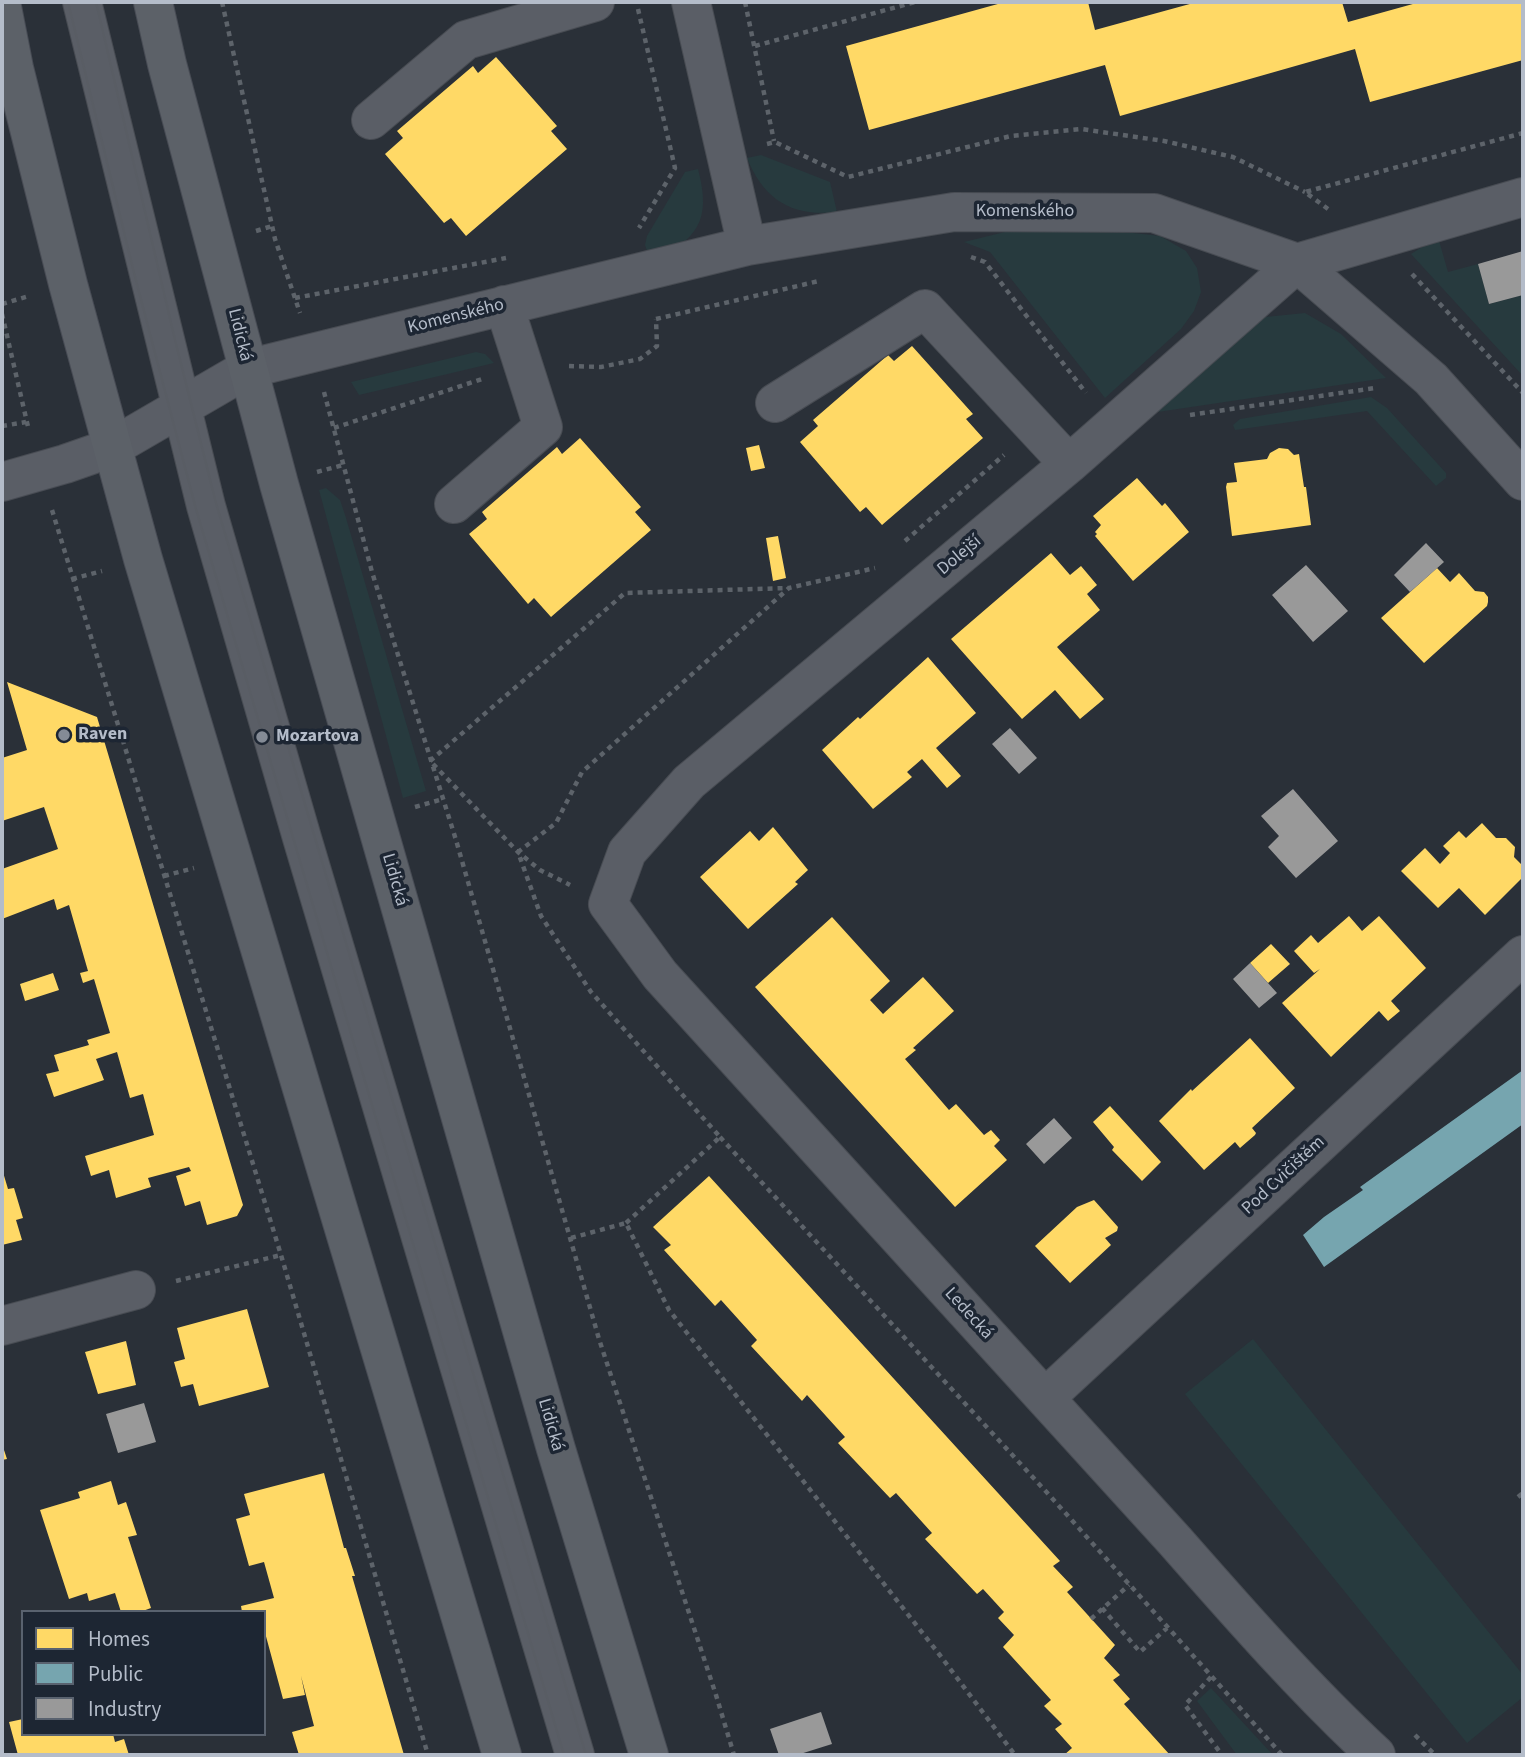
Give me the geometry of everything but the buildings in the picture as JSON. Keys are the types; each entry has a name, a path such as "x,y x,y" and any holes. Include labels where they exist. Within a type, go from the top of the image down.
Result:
{"main road":[{"name":"Lidická","path":"153,2 247,369 556,1448 649,1755"},
{"path":"2,7 14,68 111,448 502,1755"}],"street":[{"path":"82,2 210,519 306,852 575,1755"},
{"path":"371,120 466,40 595,2"},
{"path":"691,2 747,246"},
{"path":"1297,263 1523,197"},
{"name":"Komenského","path":"247,369 747,246 954,212 1154,213 1297,263 1431,379 1523,481"},
{"name":"Dolejší","path":"608,904 627,852 689,782 1069,464 1297,263"},
{"path":"454,504 543,426 504,305"},
{"path":"775,403 925,309 1069,464"},
{"path":"2,482 111,448 247,369"},
{"name":"Ledecká","path":"608,904 660,975 1264,1643 1326,1709 1376,1755"},
{"name":"Pod Cvičištěm","path":"1045,1398 1523,954"},
{"path":"2,1326 136,1290"}],"path":[{"path":"222,2 272,226 314,353 372,572 456,840 600,1339 734,1755"},
{"path":"334,428 523,365 601,367 640,359 657,346 656,319 637,233 675,168 636,2"},
{"path":"745,2 775,142 848,177 1011,136 1081,130 1164,141 1233,157 1305,192 1407,268 1523,393"},
{"path":"755,46 915,2"},
{"path":"1305,192 1523,133"},
{"path":"963,254 985,261 1112,426"},
{"path":"295,299 514,257"},
{"path":"656,319 827,279"},
{"path":"1178,417 1431,379"},
{"path":"1516,386 1523,383"},
{"path":"2,426 26,422"},
{"path":"904,542 1035,428"},
{"path":"874,569 884,560"},
{"path":"72,579 281,1255 428,1755"},
{"path":"430,761 625,593 789,588"},
{"path":"430,761 518,852 540,870 608,904"},
{"path":"720,1137 1051,1497 1282,1755"},
{"path":"570,1238 626,1223 669,1310 1015,1755"},
{"path":"136,1290 281,1255"},
{"path":"1091,1619 1129,1585"},
{"path":"1102,1608 1140,1653 1167,1628"},
{"path":"1211,1678 1185,1705 1222,1755"},
{"path":"1405,1726 1435,1755"}],"green space":[{"path":"761,155 830,182 837,212 806,212 782,203 771,195 754,173 747,158"},
{"path":"698,169 703,203 697,227 680,245 651,262 645,245 647,236 685,172"},
{"path":"1080,227 1160,236 1186,251 1197,268 1201,292 1194,311 1181,329 1105,398 990,252 964,242 1009,231"},
{"path":"1438,237 1448,272 1478,264 1489,304 1523,295 1523,376 1411,254"},
{"path":"1305,313 1341,334 1386,378 1151,413 1265,317"},
{"path":"476,352 485,354 494,363 359,395 351,382"},
{"path":"1371,397 1387,408 1446,473 1446,478 1436,486 1367,411 1235,430 1233,425 1240,419"},
{"path":"326,488 340,500 346,518 426,791 403,798 319,490"},
{"path":"1253,1339 1523,1675 1523,1697 1467,1743 1185,1394"},
{"path":"1211,1688 1273,1755 1237,1755 1197,1701"}],"tram line":[{"path":"68,2 134,273 196,509 564,1755"},
{"path":"96,2 216,503 586,1755"}],"place":[{"name":"Raven","path":"64,735"},
{"name":"Mozartova","path":"262,737"}]}
